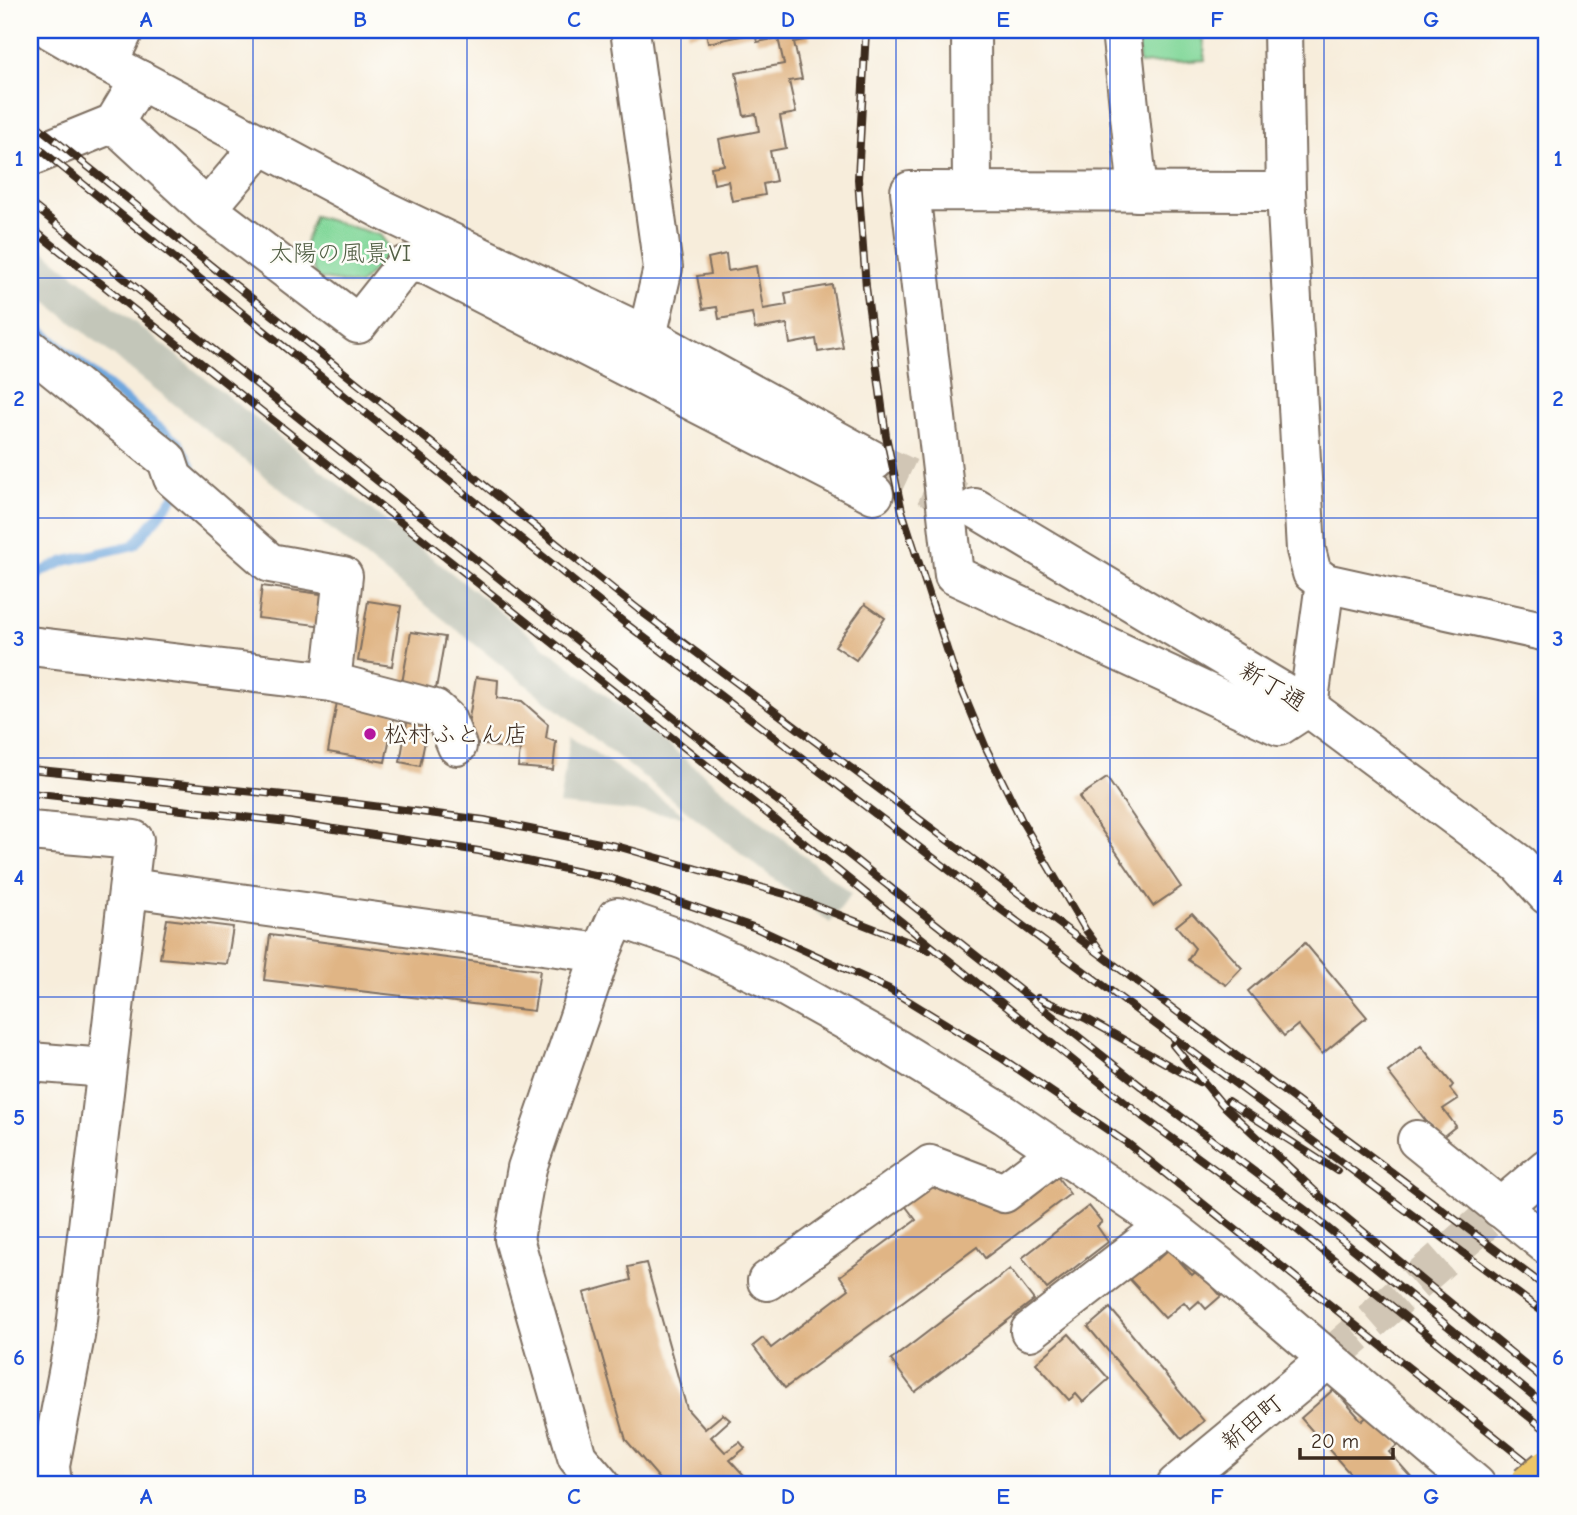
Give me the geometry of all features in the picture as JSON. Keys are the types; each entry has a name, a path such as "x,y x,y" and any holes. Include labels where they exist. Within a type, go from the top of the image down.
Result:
{"main road":[{"path":"1528,1485 1547,1469"}],"street":[{"path":"51,30 124,58 261,145 383,210 647,335 874,478 429,266 416,263 404,266 358,324 207,209 114,123"},
{"path":"630,30 663,268 647,335"},
{"path":"971,30 972,191"},
{"path":"1121,30 1138,192"},
{"path":"1283,30 1286,192 1306,550 1312,573 1325,583 1547,632"},
{"path":"114,123 124,58"},
{"path":"30,157 114,123"},
{"path":"207,209 261,145"},
{"path":"1286,192 910,191 954,575 1279,726 1308,707 1325,583"},
{"path":"30,349 167,460 182,486 270,563 343,576 331,682"},
{"name":"新丁通","path":"975,508 1308,707 1519,864 1547,895"},
{"path":"30,646 331,682 435,709 446,719 457,746"},
{"path":"30,831 134,840 75,1336 50,1466 52,1485"},
{"path":"130,888 601,953"},
{"path":"601,1485 578,1457 514,1239 527,1168 601,953 617,916 684,940 782,985 895,1048 1005,1115 1167,1225 1219,1266 1467,1482"},
{"path":"30,1062 106,1068"},
{"path":"1417,1140 1547,1245"},
{"path":"767,1281 930,1165 1004,1193 1059,1151"},
{"path":"1500,1208 1547,1168"},
{"path":"1030,1331 1167,1225"},
{"name":"新田町","path":"1176,1485 1328,1359"}],"shaded area":[{"path":"30,240 616,703 851,894 830,923 497,662 30,289"},
{"path":"571,736 686,816 559,804"}],"green space":[{"path":"1137,30 1203,30 1205,60 1139,64"},
{"name":"太陽の風景VI","path":"314,216 380,235 393,252 359,285 317,278 304,246"}],"building":[{"path":"687,30 808,30 810,39 794,42 802,79 789,81 796,113 780,116 786,148 770,151 776,181 763,184 765,195 732,201 728,181 714,184 711,167 724,165 719,139 759,131 756,114 744,116 736,73 784,64 778,38 757,42 755,33 708,43 706,31 688,35"},
{"path":"726,254 728,271 756,266 763,309 787,305 785,293 832,285 843,348 818,352 816,339 790,344 787,324 755,329 752,313 719,319 717,307 703,309 697,276 711,274 708,258"},
{"path":"262,586 328,595 324,626 258,618"},
{"path":"368,601 401,606 392,666 358,661"},
{"path":"865,604 885,618 856,660 835,646"},
{"path":"411,632 445,637 436,689 402,683"},
{"path":"476,677 498,680 497,698 522,701 548,724 546,738 556,742 553,770 518,767 520,750 465,742"},
{"path":"337,702 395,712 385,762 328,752"},
{"path":"408,717 429,721 420,766 400,762"},
{"path":"1107,778 1181,887 1153,906 1079,797"},
{"path":"1192,913 1242,968 1226,985 1188,960 1195,948 1176,926"},
{"path":"167,919 233,927 227,964 160,958"},
{"path":"270,935 540,970 534,1011 264,980"},
{"path":"1305,943 1367,1017 1322,1054 1298,1025 1284,1036 1248,991"},
{"path":"1421,1046 1453,1085 1450,1089 1458,1099 1443,1109 1456,1126 1440,1139 1388,1072"},
{"path":"1050,1167 1070,1194 985,1258 977,1247 785,1388 753,1346 763,1338 771,1348 849,1289 840,1276 916,1220 898,1196 931,1171 1004,1201"},
{"path":"1089,1206 1102,1222 1097,1226 1108,1242 1047,1289 1022,1258"},
{"path":"1169,1249 1192,1275 1198,1270 1221,1296 1206,1309 1199,1301 1190,1309 1184,1302 1165,1318 1126,1275 1151,1253 1157,1260"},
{"path":"646,1263 687,1409 705,1429 723,1414 730,1420 711,1437 725,1452 740,1442 745,1448 730,1460 753,1485 665,1485 626,1440 584,1293 631,1280 628,1267"},
{"path":"1010,1269 1034,1300 915,1392 891,1360"},
{"path":"1110,1308 1204,1421 1182,1439 1088,1327"},
{"path":"1069,1334 1109,1379 1083,1402 1076,1394 1069,1400 1036,1363"},
{"path":"1334,1389 1362,1421 1371,1413 1399,1444 1389,1452 1416,1482 1412,1485 1360,1485 1301,1418"}],"waterway":[{"path":"30,322 179,444 194,473 190,478"},
{"path":"30,583 41,572 65,561 134,545 178,492"}],"tunnel":[{"path":"874,461 970,506"},
{"path":"1328,1359 1500,1208"}],"railway":[{"path":"866,30 858,179 866,287 886,436 902,511 954,671 986,748 1023,823 1085,929 1101,951"},
{"path":"30,120 638,609 1547,1288"},
{"path":"30,141 625,623 995,905 1547,1315"},
{"path":"30,203 769,794 1147,1091 1308,1212 1547,1407"},
{"path":"30,227 758,806 1143,1117 1296,1229 1547,1431"},
{"path":"30,769 294,796 484,820 620,847 788,895 929,950"},
{"path":"30,793 288,822 479,851 613,879 756,928 889,989 1000,1057 1127,1143 1547,1478"},
{"path":"1038,998 1085,1018 1199,1082"},
{"path":"1173,1045 1222,1104 1320,1196 1547,1382"},
{"path":"1228,1101 1337,1171"}],"place":[{"name":"松村ふとん店","path":"370,734"}]}
